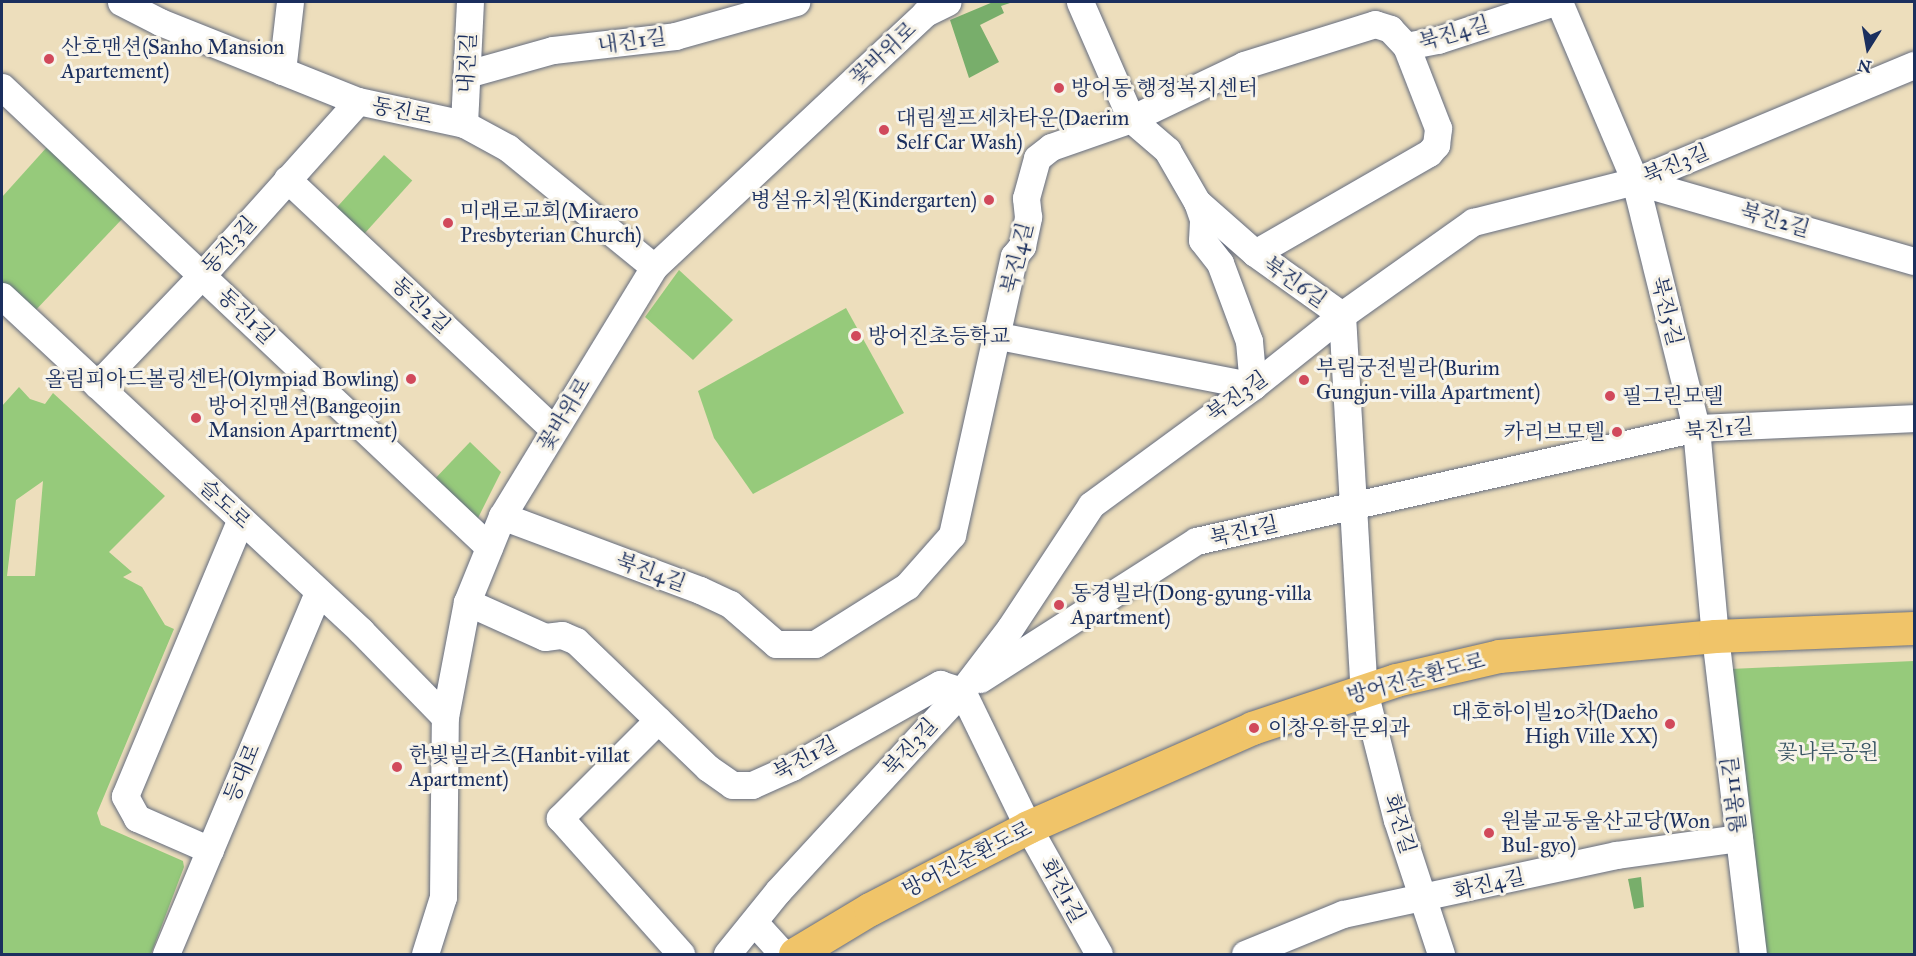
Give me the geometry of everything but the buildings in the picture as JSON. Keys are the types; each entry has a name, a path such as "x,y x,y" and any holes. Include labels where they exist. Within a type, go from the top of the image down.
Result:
{"main road":[{"name":"방어진순환도로","path":"795,954 870,909 1028,827 1252,728 1364,691 1499,656 1715,636 1914,628"}],"street":[{"name":"동진로","path":"121,2 358,101 464,124 508,148 654,267"},
{"path":"282,71 290,2"},
{"name":"내진길","path":"464,124 470,2"},
{"name":"내진1길","path":"467,74 553,50 675,36 796,2"},
{"name":"북진6길","path":"1080,2 1131,120 1167,150 1197,202 1255,253 1342,315 1364,691"},
{"name":"북진4길","path":"502,516 700,590 730,604 776,644 815,644 907,586 952,535 999,336 1014,256 1022,246 1028,217 1026,198 1037,158 1064,142 1131,120 1244,65 1375,24 1390,29 1406,46 1438,40 1554,2"},
{"name":"북진5길","path":"1559,2 1635,182 1696,428 1715,636"},
{"name":"꽃바위로","path":"425,954 443,897 445,717 467,602 502,516 654,267 930,5"},
{"path":"1255,253 1429,153 1436,145 1438,128 1406,46"},
{"name":"북진3길","path":"727,954 754,921 962,691 1011,628 1091,505 1253,386 1342,315 1473,222 1635,182 1914,65"},
{"name":"동진1길","path":"2,87 203,274 489,547"},
{"name":"동진3길","path":"97,385 203,274 358,101"},
{"name":"동진2길","path":"287,179 554,430"},
{"name":"북진2길","path":"1635,182 1914,261"},
{"path":"999,336 1253,386 1249,341 1220,263 1202,240 1203,219 1197,202"},
{"name":"슬도로","path":"2,296 318,592 445,717"},
{"name":"북진1길","path":"467,602 545,637 562,635 576,641 708,768 732,785 752,785 940,684 962,691 1196,542 1696,428 1914,418"},
{"path":"210,850 137,818 125,796 241,519"},
{"name":"등대로","path":"166,954 318,592"},
{"name":"월봉11길","path":"1715,636 1753,954"},
{"name":"화진1길","path":"962,691 1028,827 1099,954"},
{"name":"화진길","path":"1364,691 1397,820 1441,954"},
{"path":"658,720 560,818 681,954"},
{"name":"화진4길","path":"1245,954 1343,914 1616,855 1739,838"},
{"path":"754,921 783,954"}],"green space":[{"path":"993,2 1013,2 1001,6 1004,13 980,25 999,62 969,78 950,20"},
{"path":"47,147 123,218 32,314 2,286 2,197"},
{"path":"384,155 412,180 363,235 334,210"},
{"path":"679,270 733,320 693,360 645,317"},
{"path":"846,308 904,413 753,494 714,438 698,391"},
{"path":"19,387 30,399 45,404 53,393 165,496 109,552 132,572 123,577 142,587 165,625 174,629 97,813 101,825 183,861 184,867 151,954 2,954 2,406","holes":["43,481 35,576 7,576 16,500"]},
{"path":"470,442 501,472 475,524 430,484"},
{"name":"꽃나루공원","path":"1914,661 1914,954 1765,954 1730,669"},
{"path":"1641,877 1644,907 1634,909 1628,879"}],"place":[{"name":"산호맨션(Sanho Mansion Apartement)","path":"49,59"},
{"name":"방어동 행정복지센터","path":"1059,88"},
{"name":"대림셀프세차타운(Daerim Self Car Wash)","path":"884,130"},
{"name":"병설유치원(Kindergarten)","path":"989,200"},
{"name":"미래로교회(Miraero Presbyterian Church)","path":"448,223"},
{"name":"방어진초등학교","path":"856,336"},
{"name":"올림피아드볼링센타(Olympiad Bowling)","path":"411,379"},
{"name":"부림궁전빌라(Burim Gungjun-villa Apartment)","path":"1304,380"},
{"name":"필그린모텔","path":"1610,396"},
{"name":"방어진맨션(Bangeojin Mansion Aparrtment)","path":"196,418"},
{"name":"카리브모텔","path":"1617,432"},
{"name":"동경빌라(Dong-gyung-villa Apartment)","path":"1059,605"},
{"name":"대호하이빌20차(Daeho High Ville XX)","path":"1670,724"},
{"name":"이창우학문외과","path":"1254,728"},
{"name":"한빛빌라츠(Hanbit-villat Apartment)","path":"397,767"},
{"name":"원불교동울산교당(Won Bul-gyo)","path":"1489,833"}]}
